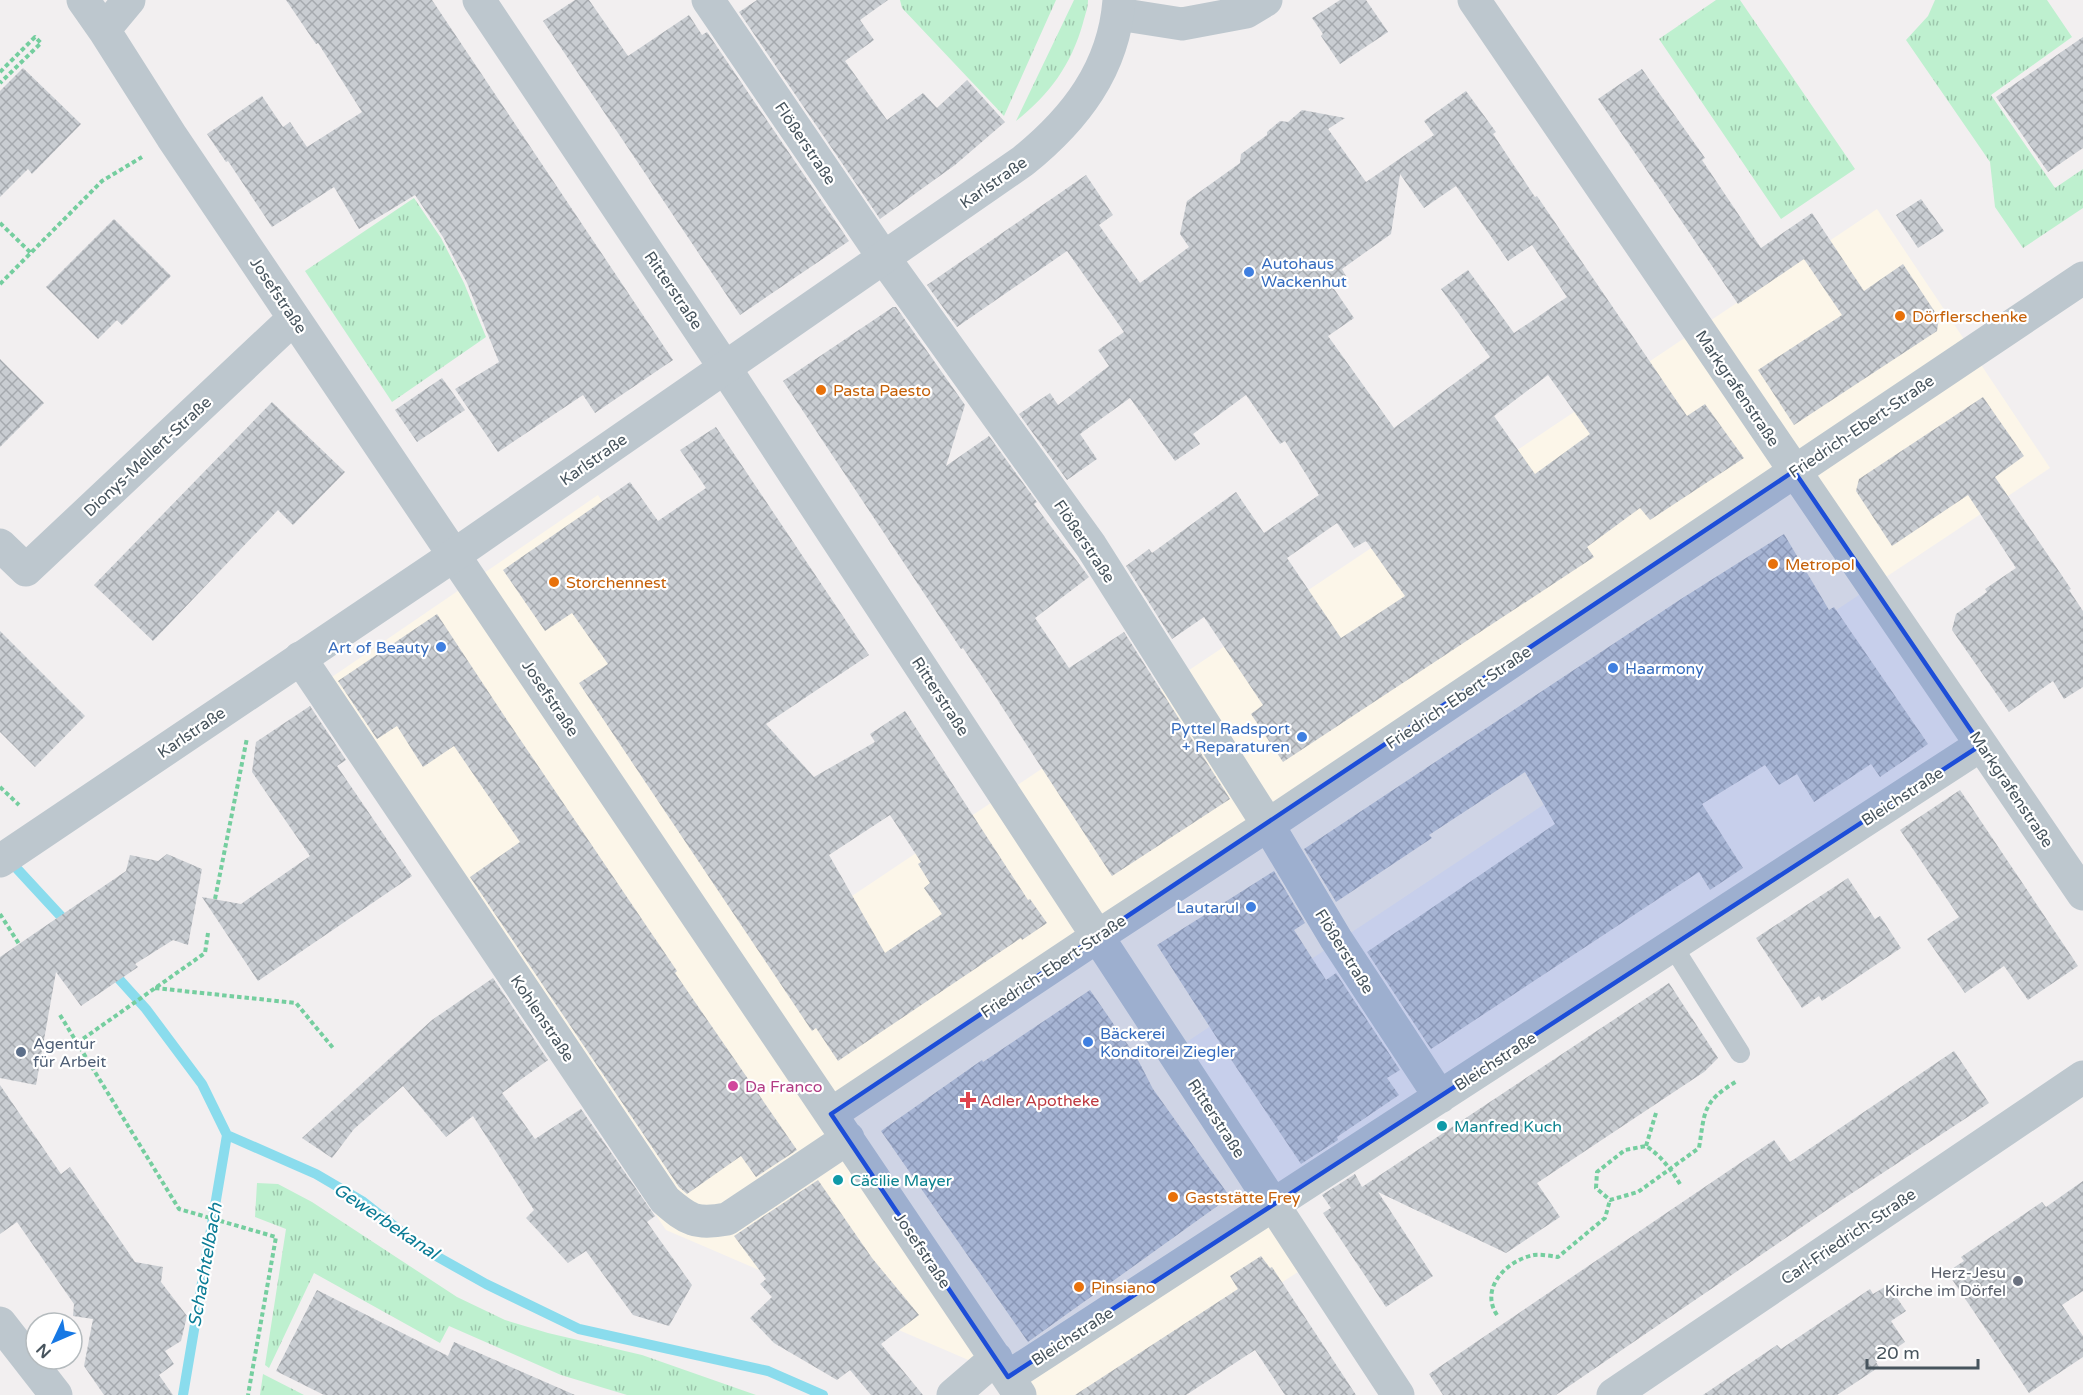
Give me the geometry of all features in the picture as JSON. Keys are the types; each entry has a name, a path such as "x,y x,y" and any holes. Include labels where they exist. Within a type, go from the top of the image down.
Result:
{"street":[{"name":"Josefstraße","path":"83,0 172,137 1008,1377"},
{"path":"104,30 129,0"},
{"name":"Ritterstraße","path":"479,0 726,368 1398,1395"},
{"name":"Flößerstraße","path":"708,0 884,258 1091,546 1268,825 1336,939 1440,1097"},
{"path":"1118,7 1182,24 1246,12 1266,0"},
{"name":"Markgrafenstraße","path":"1474,0 2083,894"},
{"name":"Karlstraße","path":"0,861 453,555 1023,161 1051,139 1076,111 1093,86 1110,46 1118,7"},
{"name":"Friedrich-Ebert-Straße","path":"839,1126 1098,936 1268,825 2083,279"},
{"name":"Dionys-Mellert-Straße","path":"0,545 26,570 294,318"},
{"name":"Kohlenstraße","path":"300,658 665,1200 684,1216 705,1223 727,1219 839,1126"},
{"name":"Bleichstraße","path":"953,1395 1008,1377 1981,744"},
{"name":"Carl-Friedrich-Straße","path":"1613,1395 2083,1077"},
{"path":"0,1323 56,1395"}],"lane":[{"path":"1672,945 1740,1053"}],"path":[{"path":"0,72 35,37 41,43 0,83"},
{"path":"0,284 102,181 129,166"},
{"path":"0,223 31,253"},
{"path":"215,899 256,688"},
{"path":"0,914 19,944"},
{"path":"77,1043 205,953 208,933"},
{"path":"155,988 296,1003 333,1048"},
{"path":"60,1015 179,1209 276,1237 248,1395"},
{"path":"1610,1200 1638,1192 1699,1148 1705,1110 1718,1092 1746,1076 1740,1053"},
{"path":"1646,1146 1656,1113"},
{"path":"1610,1200 1596,1188 1597,1172 1624,1150 1646,1146 1661,1156 1680,1184"},
{"path":"1497,1315 1491,1306 1491,1290 1505,1267 1535,1255 1558,1257 1605,1218 1610,1200"}],"highlighted area":[{"path":"1794,471 1981,745 1008,1377 831,1114"}],"shaded area":[{"path":"1877,209 2050,468 1173,1051 1312,1263 1107,1395 1020,1395 1008,1377 666,1230 307,694 598,495 852,896"}],"green space":[{"path":"900,0 1056,0 1004,116 902,8"},
{"path":"1074,0 1088,0 1083,23 1072,52 1058,78 1016,121"},
{"path":"1716,0 1740,0 1855,169 1781,219 1659,39"},
{"path":"1935,0 2047,0 2072,37 1991,95 2055,188 2083,169 2083,208 2023,248 1995,207 1990,162 1906,40 1928,16"},
{"path":"414,198 441,238 464,283 486,337 392,402 305,271"},
{"path":"257,1183 278,1184 312,1202 457,1297 505,1320 548,1333 642,1355 756,1395 627,1395 561,1375 449,1326 440,1343 314,1273 269,1368 265,1365 286,1229 255,1217"},
{"path":"263,1374 304,1395 260,1395"}],"building":[{"path":"286,0 432,0 673,360 595,413 583,395 498,452 455,389 499,362 467,283 443,237 415,195 359,229 334,187 272,227 207,134 262,96 283,127 290,122 307,147 362,112 318,43 316,44"},
{"path":"575,0 589,0 628,56 689,15 702,35 707,32 849,241 740,315 543,21"},
{"path":"757,0 888,0 860,20 874,40 845,61 887,120 923,93 937,108 967,80 1005,122 955,165 880,219 739,12"},
{"path":"1340,0 1366,0 1388,32 1340,64 1312,18"},
{"path":"2083,37 2083,148 2048,172 1996,97"},
{"path":"23,68 81,124 32,174 28,169 0,197 0,91"},
{"path":"1642,69 1705,158 1702,160 1761,248 1812,213 1864,291 1903,264 1939,318 1937,331 1794,425 1758,370 1842,315 1804,259 1738,304 1598,99"},
{"path":"1466,91 1496,132 1493,134 1535,197 1537,196 1687,416 1705,404 1744,458 1650,520 1640,508 1587,547 1594,557 1283,762 1251,714 1263,705 1204,617 1172,639 1126,566 1149,549 1152,553 1236,492 1264,533 1319,495 1285,441 1280,444 1246,395 1193,434 1200,444 1175,461 1130,398 1080,434 1097,459 1067,480 1019,414 1050,393 1058,405 1109,366 1098,350 1124,332 1067,251 957,327 927,285 1086,175 1113,215 1099,225 1140,283 1189,247 1180,234 1187,201 1240,163 1241,154 1267,135 1267,132 1280,121 1288,122 1302,110 1345,118 1328,129 1366,182 1434,135 1424,121","holes":["1400,174 1424,208 1456,186 1508,261 1532,245 1567,297 1514,333 1468,270 1441,289 1490,357 1394,428 1328,336 1354,318 1330,283 1346,276 1342,269 1391,234","1548,375 1590,434 1535,474 1494,416","1337,523 1354,548 1366,541 1405,596 1341,638 1287,558"]},
{"path":"1921,199 1944,231 1918,248 1896,215"},
{"path":"114,219 171,276 122,325 117,320 98,339 46,287"},
{"path":"896,307 965,405 946,466 989,436 1037,502 1034,504 1089,577 1035,618 1069,668 1124,632 1230,799 1112,876 991,690 963,648 961,649 783,381"},
{"path":"0,359 44,403 0,447"},
{"path":"442,378 465,410 417,442 395,410"},
{"path":"1983,397 2024,456 1995,477 2071,589 2069,590 2083,611 2083,687 2064,699 2053,681 2009,712 1952,630 1956,614 1987,592 1985,589 2016,568 1968,495 1892,546 1856,491 1859,479"},
{"path":"272,402 345,472 293,525 278,510 153,641 94,585"},
{"path":"716,427 869,655 766,724 814,777 875,742 870,734 905,711 1028,900 1030,899 1047,923 1022,940 1021,938 838,1061 816,1028 812,1031 579,683 608,664 572,613 545,631 503,570 630,482 658,521 706,488 680,450","holes":["890,815 921,862 918,864 930,883 924,888 942,914 885,953 829,855"]},
{"path":"1784,534 1829,610 1834,607 1928,744 1880,777 1871,764 1814,802 1797,774 1779,785 1765,765 1702,804 1743,868 1710,890 1699,872 1431,1049 1367,952 1555,824 1525,772 1429,835 1432,838 1336,902 1304,849 1681,599"},
{"path":"437,614 677,971 675,973 797,1150 756,1177 741,1156 687,1194 679,1187 470,877 520,842 454,746 423,767 397,726 377,739 338,681"},
{"path":"0,631 85,716 35,767 0,732"},
{"path":"310,706 346,760 337,766 412,876 258,981 202,897 241,904 310,856 252,772 256,742"},
{"path":"1960,790 2078,966 2028,1000 2004,966 1965,993 1927,939 1959,917 1900,830"},
{"path":"167,854 202,869 188,945 173,940 135,964 138,967 81,1006 56,972 36,1085 0,1078 0,957 126,871 130,855 158,861"},
{"path":"1274,871 1305,923 1294,930 1326,980 1336,973 1400,1070 1387,1078 1399,1095 1301,1164 1157,945"},
{"path":"1848,878 1875,919 1880,916 1901,948 1822,1001 1819,996 1802,1008 1756,938"},
{"path":"493,978 548,1060 502,1093 535,1139 581,1109 655,1216 647,1222 692,1285 669,1326 633,1315 586,1251 568,1263 526,1218 534,1210 473,1116 446,1137 403,1086 354,1129 332,1158 302,1138 432,1020"},
{"path":"1669,983 1718,1058 1704,1072 1537,1183 1560,1217 1506,1253 1378,1192 1433,1276 1386,1307 1323,1213 1331,1208 1322,1195 1355,1174 1362,1187"},
{"path":"1090,990 1137,1058 1153,1089 1230,1197 1028,1342 881,1131 982,1060 983,1062"},
{"path":"1954,1051 1989,1103 1837,1203 1556,1395 1443,1395 1429,1374 1774,1140 1790,1162"},
{"path":"0,1085 61,1174 70,1167 135,1262 163,1267 161,1282 187,1316 181,1341 165,1351 174,1364 159,1375 173,1395 104,1395 84,1366 93,1319 84,1318 84,1311 73,1311 74,1304 17,1222 0,1234"},
{"path":"818,1180 872,1258 919,1315 881,1344 923,1395 871,1395 850,1370 837,1380 774,1343 750,1318 772,1297 760,1284 766,1279 734,1236"},
{"name":"Herz-Jesu Kirche im Dörfel","path":"2083,1181 2083,1291 2062,1305 2083,1336 2083,1357 2029,1393 1947,1272 1964,1261 1961,1257 2042,1202 2046,1207"},
{"path":"1261,1256 1270,1268 1272,1267 1356,1395 1285,1395 1255,1350 1186,1395 1075,1395 1238,1289 1230,1276"},
{"path":"1888,1285 1906,1311 1891,1321 1905,1342 1876,1362 1879,1367 1837,1395 1703,1395 1777,1345 1781,1349 1870,1289 1873,1294"},
{"path":"317,1290 448,1356 454,1342 575,1395 324,1395 276,1371"}],"waterway":[{"name":"Gewerbekanal","path":"8,859 69,925"},
{"name":"Gewerbekanal","path":"110,969 146,1009 202,1084 227,1135 316,1174 362,1201 422,1248 486,1284 579,1329 768,1371 823,1395"},
{"name":"Schachtelbach","path":"183,1395 227,1135"}],"place":[{"name":"Autohaus Wackenhut","path":"1249,272"},
{"name":"Dörflerschenke","path":"1900,316"},
{"name":"Pasta Paesto","path":"821,390"},
{"name":"Metropol","path":"1773,564"},
{"name":"Storchennest","path":"554,582"},
{"name":"Art of Beauty","path":"441,647"},
{"name":"Haarmony","path":"1613,668"},
{"name":"Pyttel Radsport + Reparaturen","path":"1302,737"},
{"name":"Lautarul","path":"1251,907"},
{"name":"Bäckerei Konditorei Ziegler","path":"1088,1042"},
{"name":"Agentur für Arbeit","path":"21,1052"},
{"name":"Da Franco","path":"733,1086"},
{"name":"Adler Apotheke","path":"968,1100"},
{"name":"Manfred Kuch","path":"1442,1126"},
{"name":"Cäcilie Mayer","path":"838,1180"},
{"name":"Gaststätte Frey","path":"1173,1197"},
{"name":"Herz-Jesu Kirche im Dörfel","path":"2018,1281"},
{"name":"Pinsiano","path":"1079,1287"}]}
